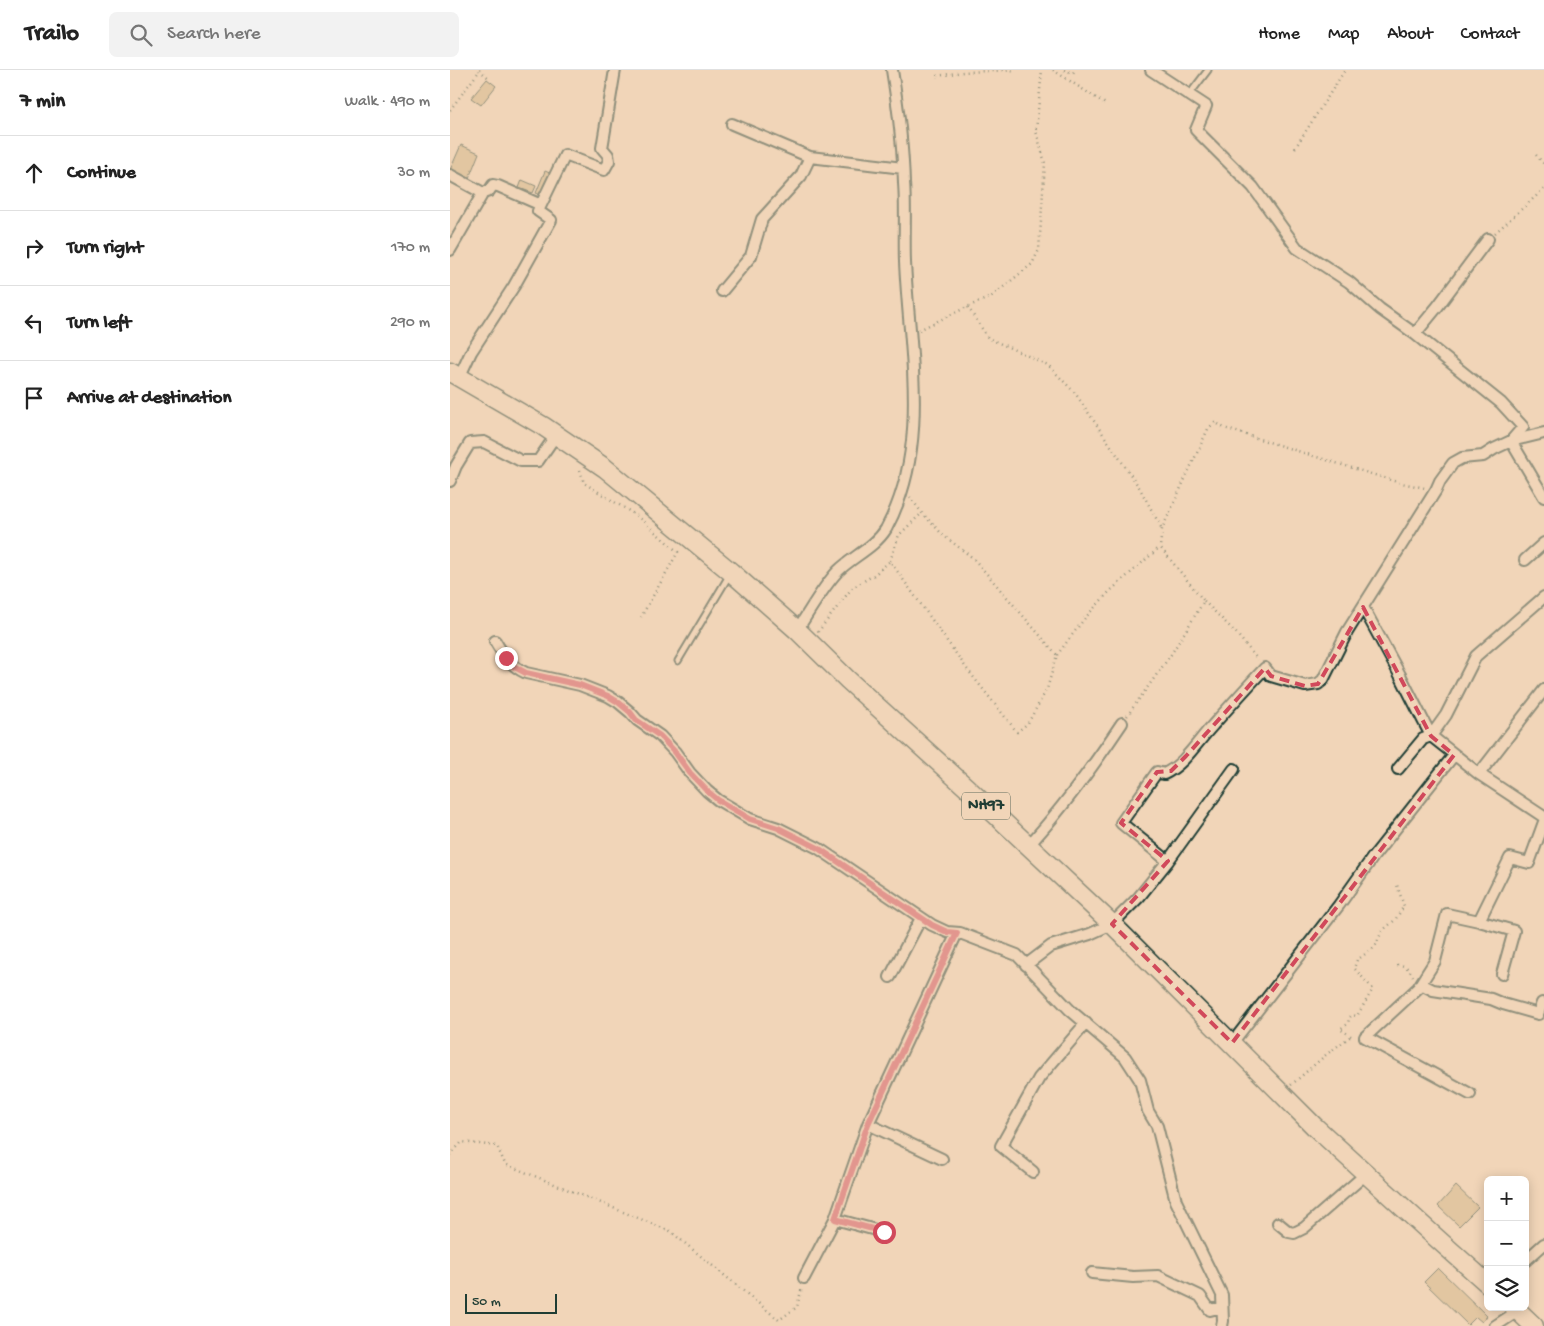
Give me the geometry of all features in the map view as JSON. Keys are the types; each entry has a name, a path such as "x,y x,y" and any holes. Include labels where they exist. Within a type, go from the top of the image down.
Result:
{"highway":[{"name":"NH97","path":"455,375 556,435 604,468 731,572 797,630 848,680 1112,924 1366,1174 1484,1280"},
{"path":"1518,1311 1534,1326"}],"street":[{"path":"455,375 514,286 551,220 538,211 564,155 604,170 608,161 608,155 602,148 615,70"},
{"path":"797,630 830,580 885,531 904,488 910,460 914,374 905,260 903,168 892,70"},
{"path":"1151,70 1206,106 1196,130 1253,187 1297,248 1349,282 1380,309 1501,403 1523,427 1511,441"},
{"path":"732,124 810,157 903,168"},
{"path":"722,291 751,256 762,219 801,176 810,157"},
{"path":"450,176 483,193"},
{"path":"450,250 483,193 489,191 493,185 541,205"},
{"path":"1414,334 1438,306 1488,239"},
{"path":"1168,861 1121,823 1157,772 1164,774 1171,771 1265,668 1270,676 1305,686 1318,684 1323,680 1347,632 1453,463 1462,458 1483,456 1511,441 1544,433"},
{"path":"450,481 456,466 470,443 484,442 521,462 538,461 556,435"},
{"path":"1511,441 1544,497"},
{"path":"1525,560 1544,543"},
{"path":"1398,769 1422,739 1430,736 1446,715 1476,656 1544,597"},
{"path":"1363,608 1400,675 1430,736 1479,774 1544,817"},
{"path":"494,641 506,658 526,673 580,685 618,702 636,720 660,736 675,752 690,773 718,800 750,819 778,828 818,848 932,925 947,932 957,933 1017,955 1070,1010 1125,1057 1140,1080 1148,1111 1157,1126 1176,1201 1222,1295 1222,1326"},
{"path":"1479,774 1544,690"},
{"path":"1028,846 1044,829 1103,752 1122,723"},
{"path":"1232,1043 1339,905 1373,857 1454,755"},
{"path":"1026,966 1051,946 1090,934 1112,924 1139,897 1168,861 1234,770"},
{"path":"1479,921 1510,858 1529,863 1544,822"},
{"path":"1470,1094 1366,1037 1421,984 1435,961 1447,914 1514,931 1502,974"},
{"path":"890,977 921,918"},
{"path":"804,1278 835,1219 868,1124 957,933"},
{"path":"1421,984 1433,990 1491,999 1538,1014 1542,1003"},
{"path":"1033,1172 1001,1146 1039,1078 1086,1023"},
{"path":"868,1124 942,1159"},
{"path":"1278,1223 1289,1232 1294,1233 1304,1228 1366,1174"},
{"path":"835,1219 884,1232"},
{"path":"1529,1257 1544,1244"},
{"path":"1092,1273 1133,1277 1158,1276 1200,1296 1210,1310 1222,1307"},
{"path":"1495,1326 1514,1311"}],"lane":[{"path":"1190,95 1208,70"},
{"path":"678,661 731,572"}],"path":[{"path":"450,110 480,70 490,79"},
{"path":"937,76 963,72 1016,70"},
{"path":"912,334 967,306 991,297 1032,264 1039,250 1045,163 1036,131 1042,70"},
{"path":"1053,70 1107,105"},
{"path":"1064,70 1074,72 1076,70"},
{"path":"1295,148 1345,70"},
{"path":"1536,155 1544,164"},
{"path":"1488,239 1544,189"},
{"path":"967,306 988,338 1048,365 1075,393 1139,487 1162,529"},
{"path":"890,561 967,669 1017,732 1028,724 1047,689 1057,655 1085,618 1109,592 1160,547 1162,529 1208,428 1215,422 1224,428 1388,479 1436,490"},
{"path":"578,463 584,483 637,516 678,552 641,617"},
{"path":"904,488 922,513 944,536 972,558 1057,655"},
{"path":"810,643 852,588 874,575 890,561 899,535 922,513"},
{"path":"1160,547 1204,601 1236,633 1265,668"},
{"path":"1122,723 1170,656 1204,601"},
{"path":"1351,1036 1340,1028 1348,1024 1349,1018 1352,1015 1356,1016 1373,989 1354,968 1357,960 1375,947 1382,932 1395,920 1404,906 1397,885"},
{"path":"1397,965 1408,968 1414,979 1421,984"},
{"path":"1282,1093 1351,1036 1359,1033 1366,1037"},
{"path":"450,1155 462,1142 497,1146 505,1164 670,1231 779,1320 797,1307 804,1278"}],"highlighted area":[{"path":"1363,607 1431,736 1454,755 1232,1043 1112,924 1168,861 1121,823 1157,772 1171,771 1265,668 1271,676 1305,686 1318,684"}],"building":[{"path":"487,79 496,86 481,105 471,98"},
{"path":"461,145 479,153 469,178 450,170"},
{"path":"545,171 552,174 543,196 536,193"},
{"path":"522,180 536,186 533,193 519,188"},
{"path":"1456,1186 1478,1207 1459,1226 1438,1206"},
{"path":"1438,1268 1487,1316 1482,1322 1476,1317 1468,1325 1424,1282"}],"route":[{"path":"506,658 513,666 526,673 580,685 618,702 636,720 648,726 660,736 675,752 690,773 718,800 750,819 778,828 818,848 932,925 947,932 957,933 868,1124 835,1219 884,1232"}]}
